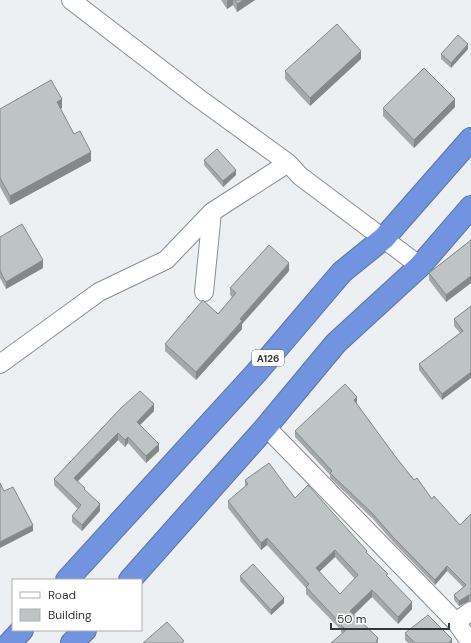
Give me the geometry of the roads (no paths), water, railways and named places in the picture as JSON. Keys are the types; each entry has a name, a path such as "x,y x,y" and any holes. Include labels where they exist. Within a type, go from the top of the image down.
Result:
{"highway":[{"name":"A126","path":"68,579 256,373 342,272 384,238 471,140"},
{"path":"131,579 266,427 336,343 420,266 471,207"},
{"path":"10,643 21,631"},
{"path":"72,643 83,631"}],"street":[{"path":"71,0 197,97 288,163 300,176 420,266"},
{"path":"0,364 99,292 166,260 212,212 288,163"},
{"path":"204,292 212,212"},
{"path":"266,427 456,622 470,643"},
{"path":"456,622 471,611"}]}
